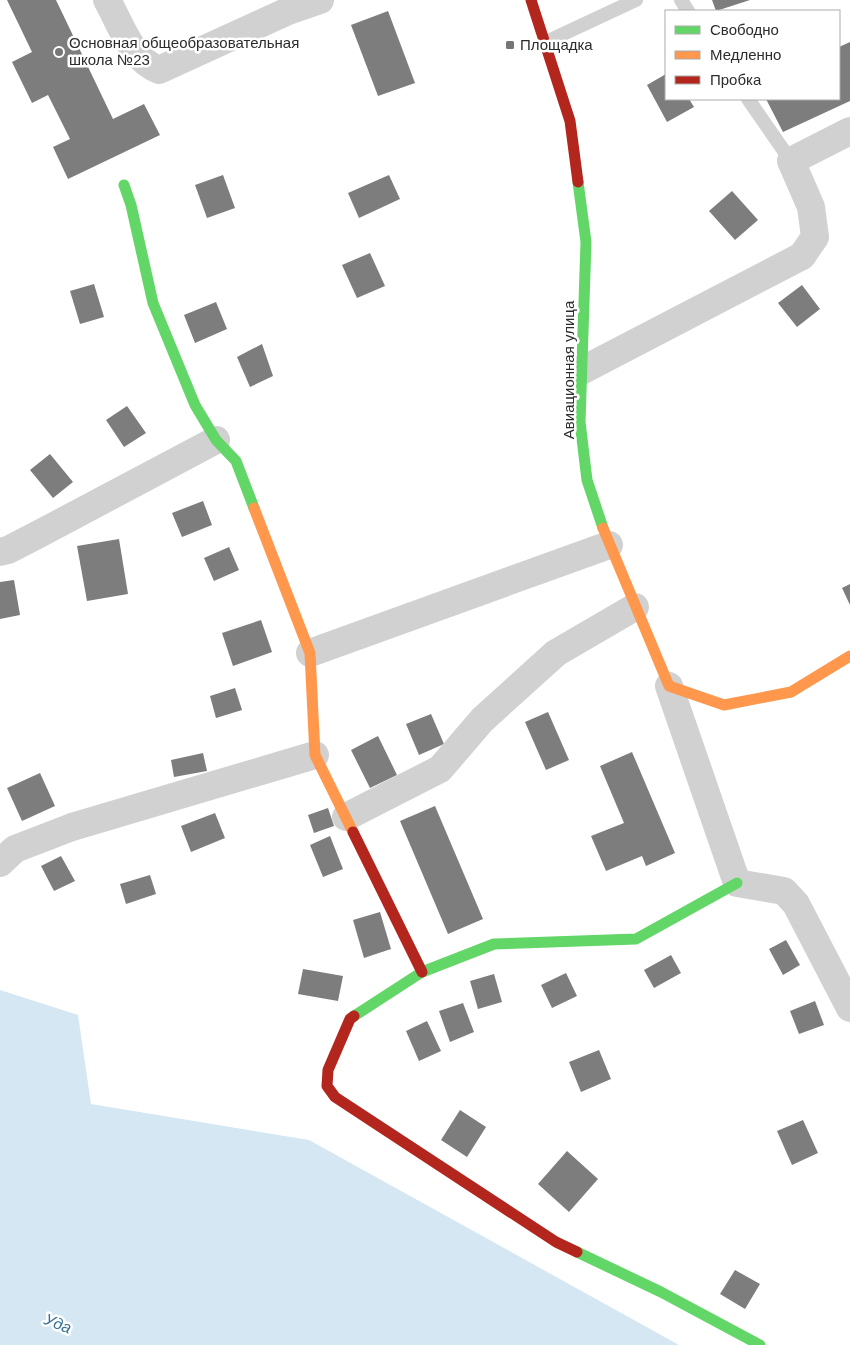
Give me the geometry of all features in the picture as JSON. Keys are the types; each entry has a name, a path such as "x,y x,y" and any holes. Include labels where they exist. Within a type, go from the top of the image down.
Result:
{"street":[{"path":"107,0 135,53 146,65 159,70 288,11 320,0"},
{"name":"Авиационная улица","path":"531,0 570,121 586,242 580,422 587,480 609,545 669,686"},
{"path":"581,371 802,256 815,237 811,207 791,161 850,131"},
{"path":"124,185 131,205 153,303 195,405 216,440 236,461 310,653 315,754 422,972"},
{"path":"0,552 8,550 39,534 216,440"},
{"path":"310,653 609,545"},
{"path":"346,817 440,768 482,720 556,653 635,607"},
{"path":"669,686 724,705 791,692 850,656"},
{"path":"669,686 737,883"},
{"path":"0,863 16,849 72,827 315,754"},
{"path":"760,1345 662,1292 556,1242 335,1097 327,1086 328,1070 350,1019 422,972 494,944 636,938 737,883 784,891 796,904 850,1008"}],"lane":[{"path":"546,42 636,0"},
{"path":"749,100 791,161"}],"water":[{"name":"Уда","path":"0,990 78,1015 91,1104 309,1140 679,1345 0,1345"}],"building":[{"path":"7,0 56,0 113,119 144,104 160,135 68,179 53,147 70,139 48,95 32,103 12,62 32,52"},
{"path":"712,0 750,0 719,10 716,10"},
{"path":"388,11 415,83 378,96 351,25"},
{"path":"850,42 850,101 783,132 767,100 840,100 840,47"},
{"path":"665,75 665,100 690,100 694,107 667,122 647,85"},
{"path":"223,175 235,208 207,218 195,185"},
{"path":"389,175 400,199 359,218 348,193"},
{"path":"732,191 758,220 735,240 709,211"},
{"path":"370,253 385,286 357,298 342,265"},
{"path":"94,284 104,317 80,324 70,291"},
{"path":"802,285 820,309 797,327 778,303"},
{"path":"216,302 227,329 195,343 184,315"},
{"path":"262,344 273,376 250,387 237,357"},
{"path":"127,406 146,433 124,447 106,420"},
{"path":"50,454 73,482 53,498 30,470"},
{"path":"203,501 212,525 182,537 172,513"},
{"path":"119,539 128,594 87,601 77,546"},
{"path":"229,547 239,570 214,581 204,558"},
{"path":"14,580 20,615 0,619 0,582"},
{"path":"850,584 850,605 842,588"},
{"path":"261,620 272,652 233,666 222,633"},
{"path":"235,688 242,710 216,718 210,696"},
{"path":"548,712 569,760 546,770 525,722"},
{"path":"431,714 444,744 419,755 406,724"},
{"path":"378,736 397,775 370,788 351,750"},
{"path":"632,752 675,853 646,866 642,856 606,871 591,836 624,823 600,766"},
{"path":"203,753 207,771 174,777 171,760"},
{"path":"40,773 55,806 22,821 7,788"},
{"path":"435,806 483,919 448,934 400,821"},
{"path":"328,808 334,826 314,833 308,815"},
{"path":"215,813 225,838 191,852 181,826"},
{"path":"330,836 343,869 323,877 310,845"},
{"path":"61,856 75,881 54,891 41,866"},
{"path":"150,875 156,894 126,904 120,884"},
{"path":"380,912 391,949 364,958 353,920"},
{"path":"786,940 800,965 783,975 769,949"},
{"path":"671,955 681,973 654,988 644,970"},
{"path":"303,969 343,976 338,1001 298,994"},
{"path":"566,973 577,996 552,1008 541,985"},
{"path":"494,974 502,1002 478,1009 470,981"},
{"path":"815,1001 824,1025 799,1034 790,1011"},
{"path":"463,1003 474,1032 450,1042 439,1011"},
{"path":"427,1021 441,1051 419,1061 406,1031"},
{"path":"599,1050 611,1079 581,1092 569,1062"},
{"path":"460,1110 486,1127 467,1157 441,1140"},
{"path":"803,1120 818,1153 792,1165 777,1131"},
{"path":"567,1151 598,1179 569,1212 538,1184"},
{"path":"735,1270 760,1284 745,1309 720,1294"}],"traffic: fast":[{"path":"578,182 586,242 580,422 587,480 603,528"},
{"path":"124,185 131,205 153,303 195,405 216,440 236,461 254,508"},
{"path":"354,1016 422,972 494,944 636,939 737,883"},
{"path":"577,1252 661,1292 760,1345"}],"traffic: slow":[{"path":"254,508 310,653 315,755 353,832"},
{"path":"603,528 669,686 724,705 791,692 850,656"}],"traffic: jam":[{"path":"531,0 570,121 578,182"},
{"path":"353,832 422,972"},
{"path":"354,1016 350,1019 328,1070 327,1086 335,1097 556,1242 577,1252"}],"place":[{"name":"Площадка","path":"510,45"},
{"name":"Основная общеобразовательная школа №23","path":"59,52"}]}
